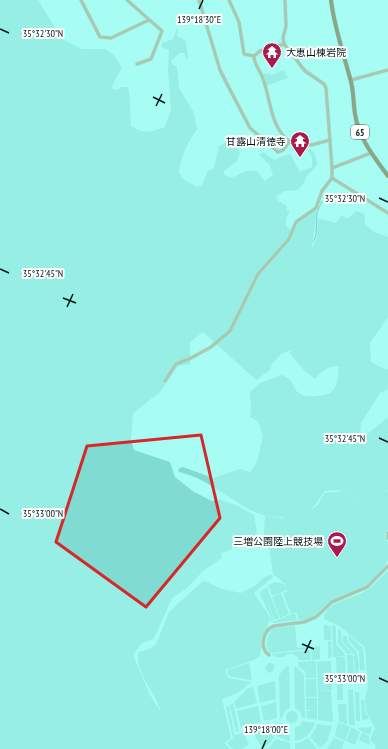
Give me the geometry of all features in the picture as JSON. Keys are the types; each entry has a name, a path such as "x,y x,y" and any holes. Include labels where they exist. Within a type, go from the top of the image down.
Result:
{"main road":[{"name":"65","path":"331,0 333,13 351,80 358,128 364,142 388,176"}],"street":[{"path":"81,0 100,37 111,38 149,20"},
{"path":"127,0 162,31 151,59 137,64"},
{"path":"199,0 220,70 247,123 278,152 283,150 289,142"},
{"path":"229,0 239,22 244,54 254,56"},
{"path":"165,381 176,364 211,347 230,331 258,274 288,239 296,222 316,208 322,191 332,178 327,96 324,84 305,71 284,44 283,38 286,26 285,0"},
{"path":"254,56 260,51 284,44"},
{"path":"254,56 255,63 264,80 273,118 289,142 311,145 330,140"},
{"path":"351,80 388,70"},
{"path":"332,168 371,153"},
{"path":"332,178 388,213"},
{"path":"388,533 388,538"},
{"path":"269,655 264,651 263,646 265,637 270,628 274,626 308,621 316,617 332,602 367,588 388,566"}],"highlighted area":[{"path":"201,435 220,518 146,607 56,542 87,446"}],"shaded area":[{"path":"0,0 38,0 62,39 82,49 105,49 114,55 122,68 112,86 113,90 121,87 127,87 129,90 131,126 144,132 165,127 171,109 168,72 169,50 161,47 162,43 173,39 177,28 178,29 177,36 186,41 188,59 184,53 180,53 171,61 173,65 177,66 179,88 194,113 198,128 188,144 182,159 179,172 183,179 197,187 202,185 208,171 214,168 219,146 229,141 235,143 240,153 237,161 224,171 224,174 233,177 246,171 257,171 264,181 273,175 270,165 259,155 263,152 274,160 290,154 300,172 312,167 312,158 308,150 310,149 315,154 317,165 306,177 304,183 298,190 285,191 276,196 277,200 287,206 287,210 290,212 286,218 286,226 294,230 299,222 317,209 312,249 317,238 318,219 336,223 342,215 347,219 357,211 364,214 365,224 374,232 388,237 388,317 370,343 371,362 386,370 388,369 388,389 380,393 361,423 360,434 365,436 388,417 388,490 386,492 388,491 388,530 385,533 385,537 388,543 388,560 380,572 365,585 336,598 310,618 299,620 296,612 291,614 283,593 288,591 287,590 272,596 268,585 275,582 284,584 286,588 285,584 273,574 269,546 264,534 265,516 285,517 266,516 252,511 201,480 191,475 179,472 178,469 183,467 213,478 240,469 250,472 257,462 263,436 258,421 250,417 250,392 260,383 282,375 290,380 297,392 305,396 309,397 329,394 337,384 339,366 326,370 315,379 304,370 290,354 293,345 291,350 281,354 272,364 270,370 256,380 203,332 190,342 190,364 178,366 160,392 133,413 131,440 134,450 170,462 175,477 194,492 212,501 221,500 238,506 254,515 258,538 251,543 234,546 231,550 221,553 222,558 203,571 187,588 172,598 154,639 142,643 133,655 150,695 161,712 159,705 143,676 138,660 138,652 150,649 156,644 169,612 203,581 222,589 241,593 253,587 266,576 272,575 273,577 254,593 270,617 260,656 254,660 225,670 228,678 251,682 238,693 222,699 231,738 224,743 230,749 0,749","holes":["341,490 358,502 342,491 325,493 319,504 311,510 325,491"]},
{"path":"284,70 288,78 266,86 262,74 269,73 271,75"},
{"path":"388,571 388,749 375,749 376,746 371,741 371,737 375,728 366,711 365,700 368,686 365,647 338,625 324,619 325,613 329,608 367,590"},
{"path":"267,587 279,618 275,620 264,595 274,620 269,622 271,617 259,593"},
{"path":"281,593 289,614 280,618 272,597"},
{"path":"295,613 297,620 272,622"},
{"path":"324,624 331,627 331,640 324,640"},
{"path":"295,626 297,648 310,647 310,649 270,653 267,647 267,640 274,628"},
{"path":"332,626 336,626 336,644 345,656 333,657"},
{"path":"338,630 341,630 342,642 352,654 347,654 338,643"},
{"path":"349,635 363,648 359,652 348,640"},
{"path":"343,636 347,636 347,641 357,652 354,655 343,642"},
{"path":"328,641 331,641 332,657 328,658"},
{"path":"320,646 320,659 312,660 311,647"},
{"path":"363,648 365,670 360,670 359,653"},
{"path":"310,650 311,660 299,660 297,656 291,654 284,657 276,657 271,654"},
{"path":"357,653 359,664 358,678 355,678 354,656"},
{"path":"347,655 353,655 354,680 348,680"},
{"path":"336,657 345,657 346,680 337,681"},
{"path":"316,661 316,678 306,678 305,671 299,667 298,662"},
{"path":"331,661 332,690 318,691 317,662"},
{"path":"269,662 275,665 273,671 268,673 265,668"},
{"path":"249,663 252,679 250,680 229,676 227,670"},
{"path":"287,666 289,667 290,708 285,710 282,718 280,718 279,675"},
{"path":"294,667 304,674 305,718 302,717 300,711 295,708"},
{"path":"306,679 316,679 317,697 306,697"},
{"path":"275,681 276,699 260,703 257,686"},
{"path":"343,681 343,700 337,700 337,682"},
{"path":"253,687 257,703 236,709 234,702 248,688"},
{"path":"348,690 353,690 355,726 349,724"},
{"path":"318,691 331,691 333,722 318,720"},
{"path":"355,692 359,692 360,721 356,721"},
{"path":"306,698 317,698 317,711 306,710"},
{"path":"361,700 364,700 365,711 369,719 362,720"},
{"path":"276,702 277,718 264,721 261,706"},
{"path":"233,703 239,731 236,732 230,706"},
{"path":"338,704 346,704 347,725 339,721"},
{"path":"229,706 234,735 243,733 249,744 242,749 233,749 227,743 233,738 226,707"},
{"path":"258,706 261,722 241,728 237,711"},
{"path":"290,711 294,711 298,717 294,723 290,723 286,719 286,715"},
{"path":"306,711 317,711 317,720 307,718"},
{"path":"302,721 315,723 312,730 307,735 302,739 295,741 295,727 300,725"},
{"path":"338,722 350,727 345,741 335,736"},
{"path":"282,723 289,728 290,741 277,736 269,725"},
{"path":"317,724 332,726 327,741 320,748 310,737"},
{"path":"267,726 274,738 264,749 252,730"},
{"path":"351,727 360,732 355,745 346,741"},
{"path":"372,727 370,735 362,732 358,728"},
{"path":"362,733 369,736 370,745 359,740"},
{"path":"308,738 317,749 295,749 295,743 301,742"},
{"path":"334,738 344,742 341,749 327,749"},
{"path":"276,739 291,743 290,749 268,749"}],"waterway":[{"path":"298,59 301,64"},
{"path":"304,68 318,78"},
{"path":"314,241 316,235 317,213 322,201"}],"place":[{"name":"大恵山棟岩院","path":"272,69"},
{"name":"甘露山清徳寺","path":"300,158"},
{"name":"三増公園陸上競技場","path":"337,558"}]}
